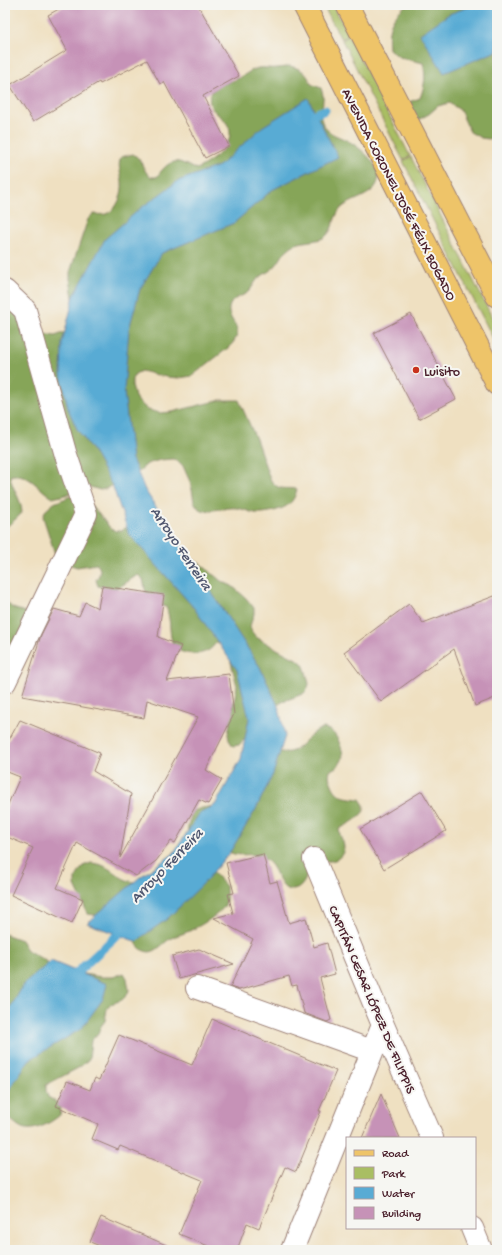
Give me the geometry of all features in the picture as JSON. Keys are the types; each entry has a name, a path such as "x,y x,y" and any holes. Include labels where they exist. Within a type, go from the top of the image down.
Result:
{"main road":[{"name":"AVENIDA CORONEL JOSÉ FÉLIX BOGADO","path":"304,5 497,384"},
{"path":"347,5 497,296"}],"street":[{"path":"5,291 24,310 65,452 86,514 5,682"},
{"name":"CAPITÁN CESAR LÓPEZ DE FILIPPIS","path":"314,859 432,1137"},
{"path":"197,988 372,1051"},
{"path":"292,1250 383,1025"},
{"path":"472,1229 481,1250"}],"green space":[{"path":"323,5 333,5 349,35 341,39"},
{"path":"406,5 497,5 497,140 481,138 470,132 460,110 449,103 438,106 429,114 418,120 409,102 420,98 424,80 423,63 399,57 389,49 389,30 391,24 396,15"},
{"path":"349,36 410,156 403,160 342,40"},
{"path":"289,66 303,71 311,84 321,88 323,103 321,114 325,128 354,145 370,159 378,173 376,186 372,191 340,209 331,230 325,237 317,240 302,242 292,246 285,252 270,271 256,281 248,292 232,302 229,311 237,329 237,335 228,348 192,376 179,378 166,377 141,371 135,374 132,379 132,386 135,397 139,402 148,410 160,413 172,412 220,400 239,400 256,439 270,479 276,486 297,489 293,500 285,507 264,513 255,513 237,508 200,510 194,502 191,484 183,466 173,459 160,460 147,464 138,472 121,478 105,489 100,490 87,486 53,498 27,478 16,475 10,476 20,502 22,512 5,528 5,311 15,308 43,334 55,336 66,332 75,310 70,272 88,219 93,214 106,214 110,212 119,201 122,186 119,166 121,157 133,154 136,156 151,177 157,177 167,165 174,162 182,163 197,169 217,156 223,150 228,143 230,136 229,128 225,121 214,111 211,106 211,93 218,87 237,79 252,70 258,68 282,68"},
{"path":"411,157 497,327 497,346 403,161"},
{"path":"71,496 92,506 111,529 117,531 123,530 127,525 183,550 192,559 202,565 221,581 232,586 246,598 254,608 254,614 250,626 256,637 300,661 304,666 309,684 307,690 303,694 279,704 239,745 233,746 229,740 228,734 237,686 229,655 224,644 216,642 208,651 196,654 185,653 178,650 171,638 166,607 148,603 143,579 138,575 116,588 98,586 96,580 100,569 97,564 77,567 71,565 55,554 43,517 45,511 54,503"},
{"path":"5,599 14,609 31,615 41,627 41,635 39,641 31,649 5,656"},
{"path":"324,728 330,730 335,735 343,755 339,764 329,773 333,788 342,796 360,799 364,805 364,811 353,822 339,829 344,847 342,855 330,861 321,861 311,865 302,884 296,889 292,890 283,886 273,868 262,857 257,855 235,854 223,848 187,838 188,826 192,813 202,808 214,806 278,751 292,751 312,734"},
{"path":"91,863 108,868 128,881 134,882 209,868 226,886 225,905 223,909 202,924 172,938 155,951 144,951 137,945 135,940 101,916 88,914 75,886 75,879 85,865"},
{"path":"5,934 21,940 27,950 54,966 72,972 101,977 113,977 124,973 127,978 129,990 127,995 122,1000 111,1004 107,1009 105,1021 99,1032 91,1041 89,1059 80,1067 46,1085 48,1097 57,1102 60,1106 60,1115 41,1127 30,1129 20,1127 5,1116"}],"water":[{"path":"474,5 497,5 497,51 444,73 420,34 449,14"},
{"path":"308,98 338,157 272,190 234,223 162,253 140,289 129,329 124,391 132,459 145,490 260,667 279,708 285,736 273,774 255,811 230,852 203,884 167,919 137,942 87,923 140,877 173,854 199,814 215,805 241,759 249,718 237,670 194,608 129,534 113,487 92,450 77,429 68,409 61,375 62,343 74,296 105,239 141,208 178,181 219,166 262,127"},
{"path":"51,961 107,984 103,999 81,1029 29,1060 5,1096 5,1017 24,984"}],"building":[{"path":"66,5 198,5 239,76 203,96 229,146 205,158 164,82 160,84 147,60 100,84 99,82 33,122 10,85 67,50 48,15"},
{"path":"411,314 456,399 419,419 374,333"},
{"path":"102,586 164,595 158,637 181,646 167,681 229,674 234,714 206,770 222,780 208,804 199,800 175,843 171,841 156,861 136,876 77,843 57,888 83,899 72,923 11,895 33,848 5,836 5,811 20,777 5,771 5,747 20,720 100,753 93,771 131,794 120,858 198,717 147,700 144,718 22,696 41,635 54,609 79,616 85,602 98,608"},
{"path":"497,595 497,697 475,706 454,649 381,702 344,652 409,604 423,623"},
{"path":"422,791 446,831 384,869 360,829"},
{"path":"263,854 270,883 277,881 289,923 306,918 314,947 327,943 335,974 320,978 331,1020 327,1022 304,1013 297,985 292,986 289,976 239,990 230,987 253,939 214,918 233,913 228,894 234,893 226,863"},
{"path":"199,949 234,964 179,979 172,956"},
{"path":"212,1019 336,1071 296,1172 285,1167 259,1228 247,1223 237,1250 218,1250 179,1234 202,1180 120,1146 118,1150 92,1139 98,1124 56,1106 67,1081 90,1090 95,1078 99,1080 119,1035 192,1065"},
{"path":"381,1094 400,1137 362,1137"},
{"path":"101,1217 178,1250 110,1250 90,1242"}],"waterway":[{"name":"Arroyo Ferreira","path":"305,118 325,110"},
{"name":"Arroyo Ferreira","path":"70,979 126,927"}],"place":[{"name":"Luisito","path":"416,370"}]}
